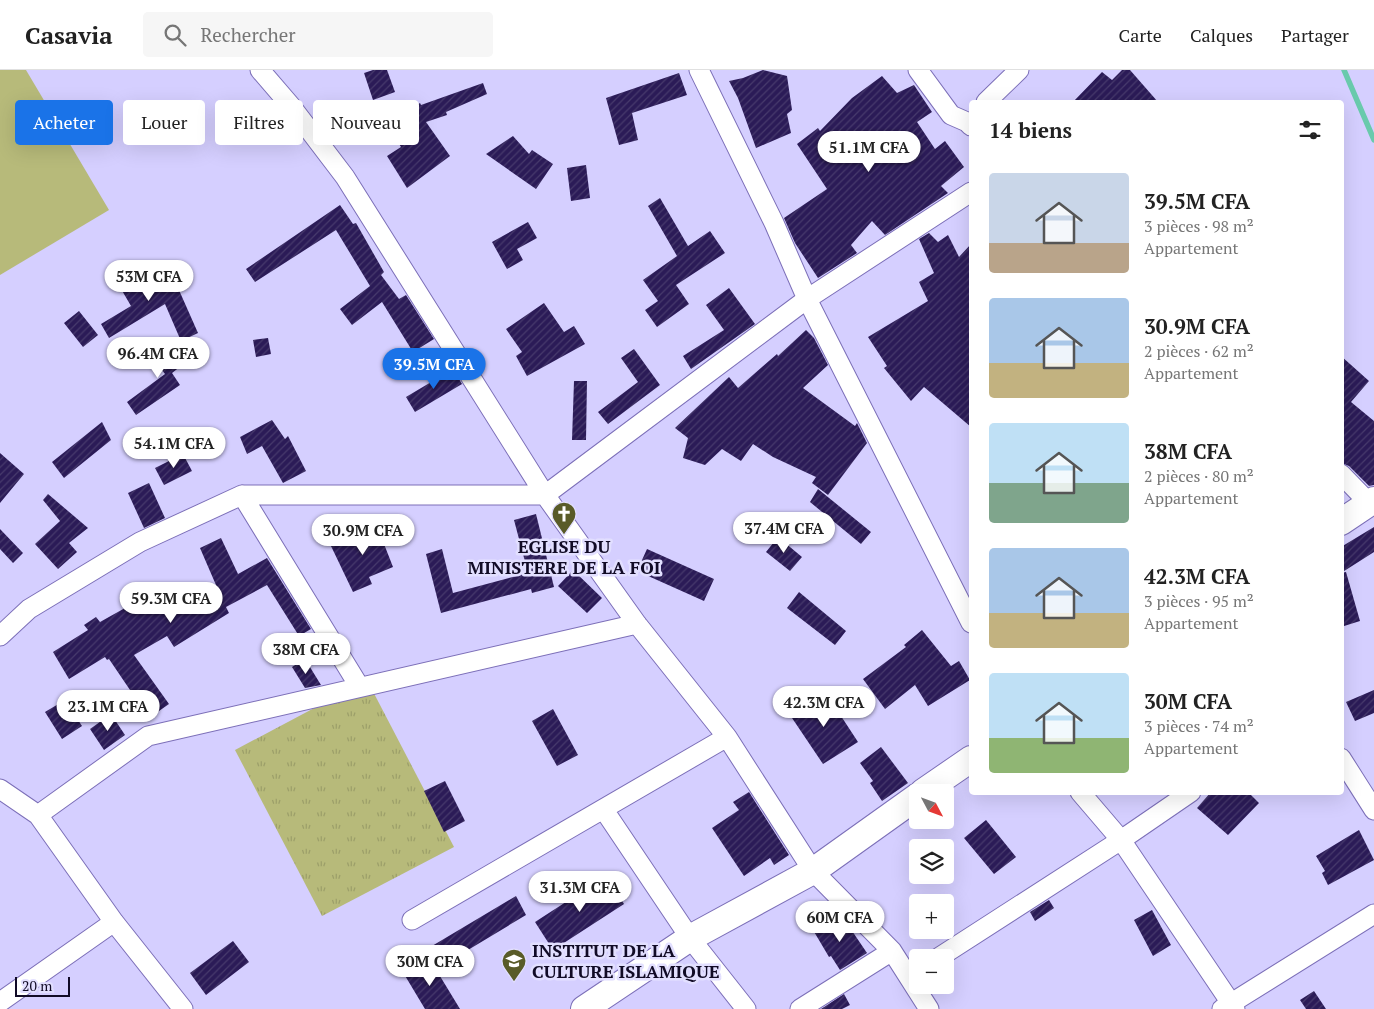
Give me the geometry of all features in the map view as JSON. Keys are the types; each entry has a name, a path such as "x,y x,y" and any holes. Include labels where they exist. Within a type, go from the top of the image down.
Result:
{"street":[{"path":"260,70 291,106 345,177 545,495 637,624 727,737 812,870 909,969"},
{"path":"699,70 774,223 807,299 969,619"},
{"path":"918,70 951,116 969,122"},
{"path":"988,100 1019,70"},
{"path":"0,636 29,609 140,542 242,495 545,495 807,299 969,193"},
{"path":"1344,477 1372,502 1344,520"},
{"path":"242,495 359,686"},
{"path":"38,815 148,736 359,686 637,624"},
{"path":"412,920 727,737"},
{"path":"935,784 969,760"},
{"path":"1344,763 1374,810"},
{"path":"0,789 38,815 114,922 183,1009"},
{"path":"1083,795 1121,840 1230,1007 1374,914"},
{"path":"952,949 1121,840 1187,795"},
{"path":"584,1009 690,938 812,870 909,802"},
{"path":"604,810 690,938 746,1009"},
{"path":"0,1002 114,922"},
{"path":"800,1009 892,951"},
{"path":"922,994 929,1009"}],"green space":[{"path":"0,70 26,70 44,100 15,100 15,145 70,145 109,210 0,275"},
{"path":"367,680 454,847 322,916 235,750"}],"building":[{"path":"373,70 387,70 395,92 373,100 364,73"},
{"path":"763,70 787,76 792,110 787,114 791,133 756,148 738,98 729,81"},
{"path":"1122,70 1130,70 1156,100 1075,100 1102,72 1112,80"},
{"path":"679,73 687,95 632,113 638,140 619,145 606,98"},
{"path":"882,76 897,93 914,85 932,112 917,122 935,149 945,141 964,167 941,186 948,193 885,235 872,221 851,245 857,253 818,278 795,243 784,218 827,189 797,144 818,128 820,131 852,98"},
{"path":"483,83 487,94 446,112 447,115 426,122 450,156 407,188 387,156 401,147 400,145 419,145 419,104 421,105"},
{"path":"513,136 529,154 532,150 553,164 536,189 486,154"},
{"path":"586,165 590,198 571,201 567,168"},
{"path":"660,198 688,246 710,231 725,253 676,285 689,304 657,327 645,310 658,301 643,280 677,256 648,206"},
{"path":"340,205 353,224 356,223 384,272 381,275 399,299 406,295 434,339 413,352 382,302 352,325 340,309 370,286 336,230 255,282 246,269"},
{"path":"528,222 537,238 517,249 523,260 507,269 492,242"},
{"path":"929,233 938,242 948,235 959,257 969,246 969,425 924,387 911,401 884,368 887,366 868,337 928,301 919,282 934,273 919,239"},
{"path":"126,261 140,285 171,272 198,333 181,341 165,304 109,338 101,324 131,306 110,270"},
{"path":"729,288 755,324 691,369 683,356 724,330 706,305"},
{"path":"544,303 564,332 574,326 585,344 527,376 516,356 522,352 506,329"},
{"path":"79,311 98,335 83,347 64,323"},
{"path":"806,330 814,338 828,365 803,388 855,426 857,423 867,443 828,495 812,483 816,477 773,457 753,444 741,461 722,449 705,465 683,458 688,438 675,428 729,377 738,388 777,354 778,356"},
{"path":"268,338 271,354 256,357 253,340"},
{"path":"161,340 181,366 172,373 180,385 136,415 127,402 165,374 147,351"},
{"path":"634,349 660,385 608,424 598,412 638,382 621,358"},
{"path":"1344,359 1369,381 1351,402 1374,421 1374,485 1369,486 1349,466 1344,464"},
{"path":"453,369 462,384 415,412 406,397"},
{"path":"574,381 587,381 586,440 572,440"},
{"path":"272,420 285,439 288,436 306,471 283,483 262,446 247,454 240,437"},
{"path":"102,422 111,440 64,478 52,462"},
{"path":"0,453 24,474 0,503"},
{"path":"183,454 192,471 164,485 155,468"},
{"path":"149,483 165,518 144,528 128,493"},
{"path":"818,489 871,532 861,544 810,502"},
{"path":"48,494 88,528 69,543 77,552 58,569 35,544 60,521 43,500"},
{"path":"536,514 554,587 532,593 531,589 441,613 426,554 442,549 453,593 528,573 514,520"},
{"path":"375,521 393,567 369,577 372,584 353,592 331,546 356,534 354,530"},
{"path":"1374,527 1374,552 1344,571 1344,545"},
{"path":"0,529 23,553 13,563 0,549"},
{"path":"778,537 802,557 790,571 766,552"},
{"path":"221,538 238,574 267,558 311,629 299,636 267,585 226,607 229,613 174,647 167,636 134,655 169,704 149,718 109,659 107,660 105,657 69,679 53,652 88,630 84,625 96,617 100,622 141,599 147,609 182,588 194,609 219,592 200,548"},
{"path":"647,549 714,579 704,601 637,571"},
{"path":"573,570 602,598 587,613 558,586"},
{"path":"1344,572 1346,572 1360,621 1344,626"},
{"path":"799,592 846,631 835,645 787,608"},
{"path":"922,630 951,666 959,661 969,681 928,706 915,685 885,709 863,679 906,647 904,645"},
{"path":"305,659 321,685 305,688 292,667"},
{"path":"824,690 858,742 823,764 790,715"},
{"path":"1374,690 1374,713 1355,721 1346,702"},
{"path":"65,700 82,726 62,739 45,712"},
{"path":"553,709 578,755 557,766 532,721"},
{"path":"111,714 125,735 104,750 90,729"},
{"path":"881,747 908,783 882,801 870,783 873,781 860,763"},
{"path":"445,781 465,821 444,832 424,791"},
{"path":"749,792 789,855 774,865 770,858 744,876 712,828 739,810 733,802"},
{"path":"1208,795 1251,795 1259,803 1228,835 1197,808"},
{"path":"986,820 1016,857 994,874 964,838"},
{"path":"1359,830 1374,860 1328,885 1322,873 1325,871 1316,856"},
{"path":"606,876 624,904 553,950 535,922"},
{"path":"516,896 526,915 443,965 432,946"},
{"path":"1049,900 1054,908 1035,921 1030,912"},
{"path":"1152,910 1171,945 1153,956 1134,920"},
{"path":"844,919 867,953 840,970 831,956 829,957 813,930 826,922 829,927"},
{"path":"233,941 249,962 206,995 190,973"},
{"path":"429,958 460,1009 425,1009 404,974"},
{"path":"1314,991 1326,1009 1306,1009 1300,1000"},
{"path":"844,994 850,1005 842,1009 821,1009"}],"waterway":[{"path":"1344,70 1374,140"}],"place":[{"name":"EGLISE DU MINISTERE DE LA FOI","path":"564,535"},
{"name":"INSTITUT DE LA CULTURE ISLAMIQUE","path":"514,982"}]}
